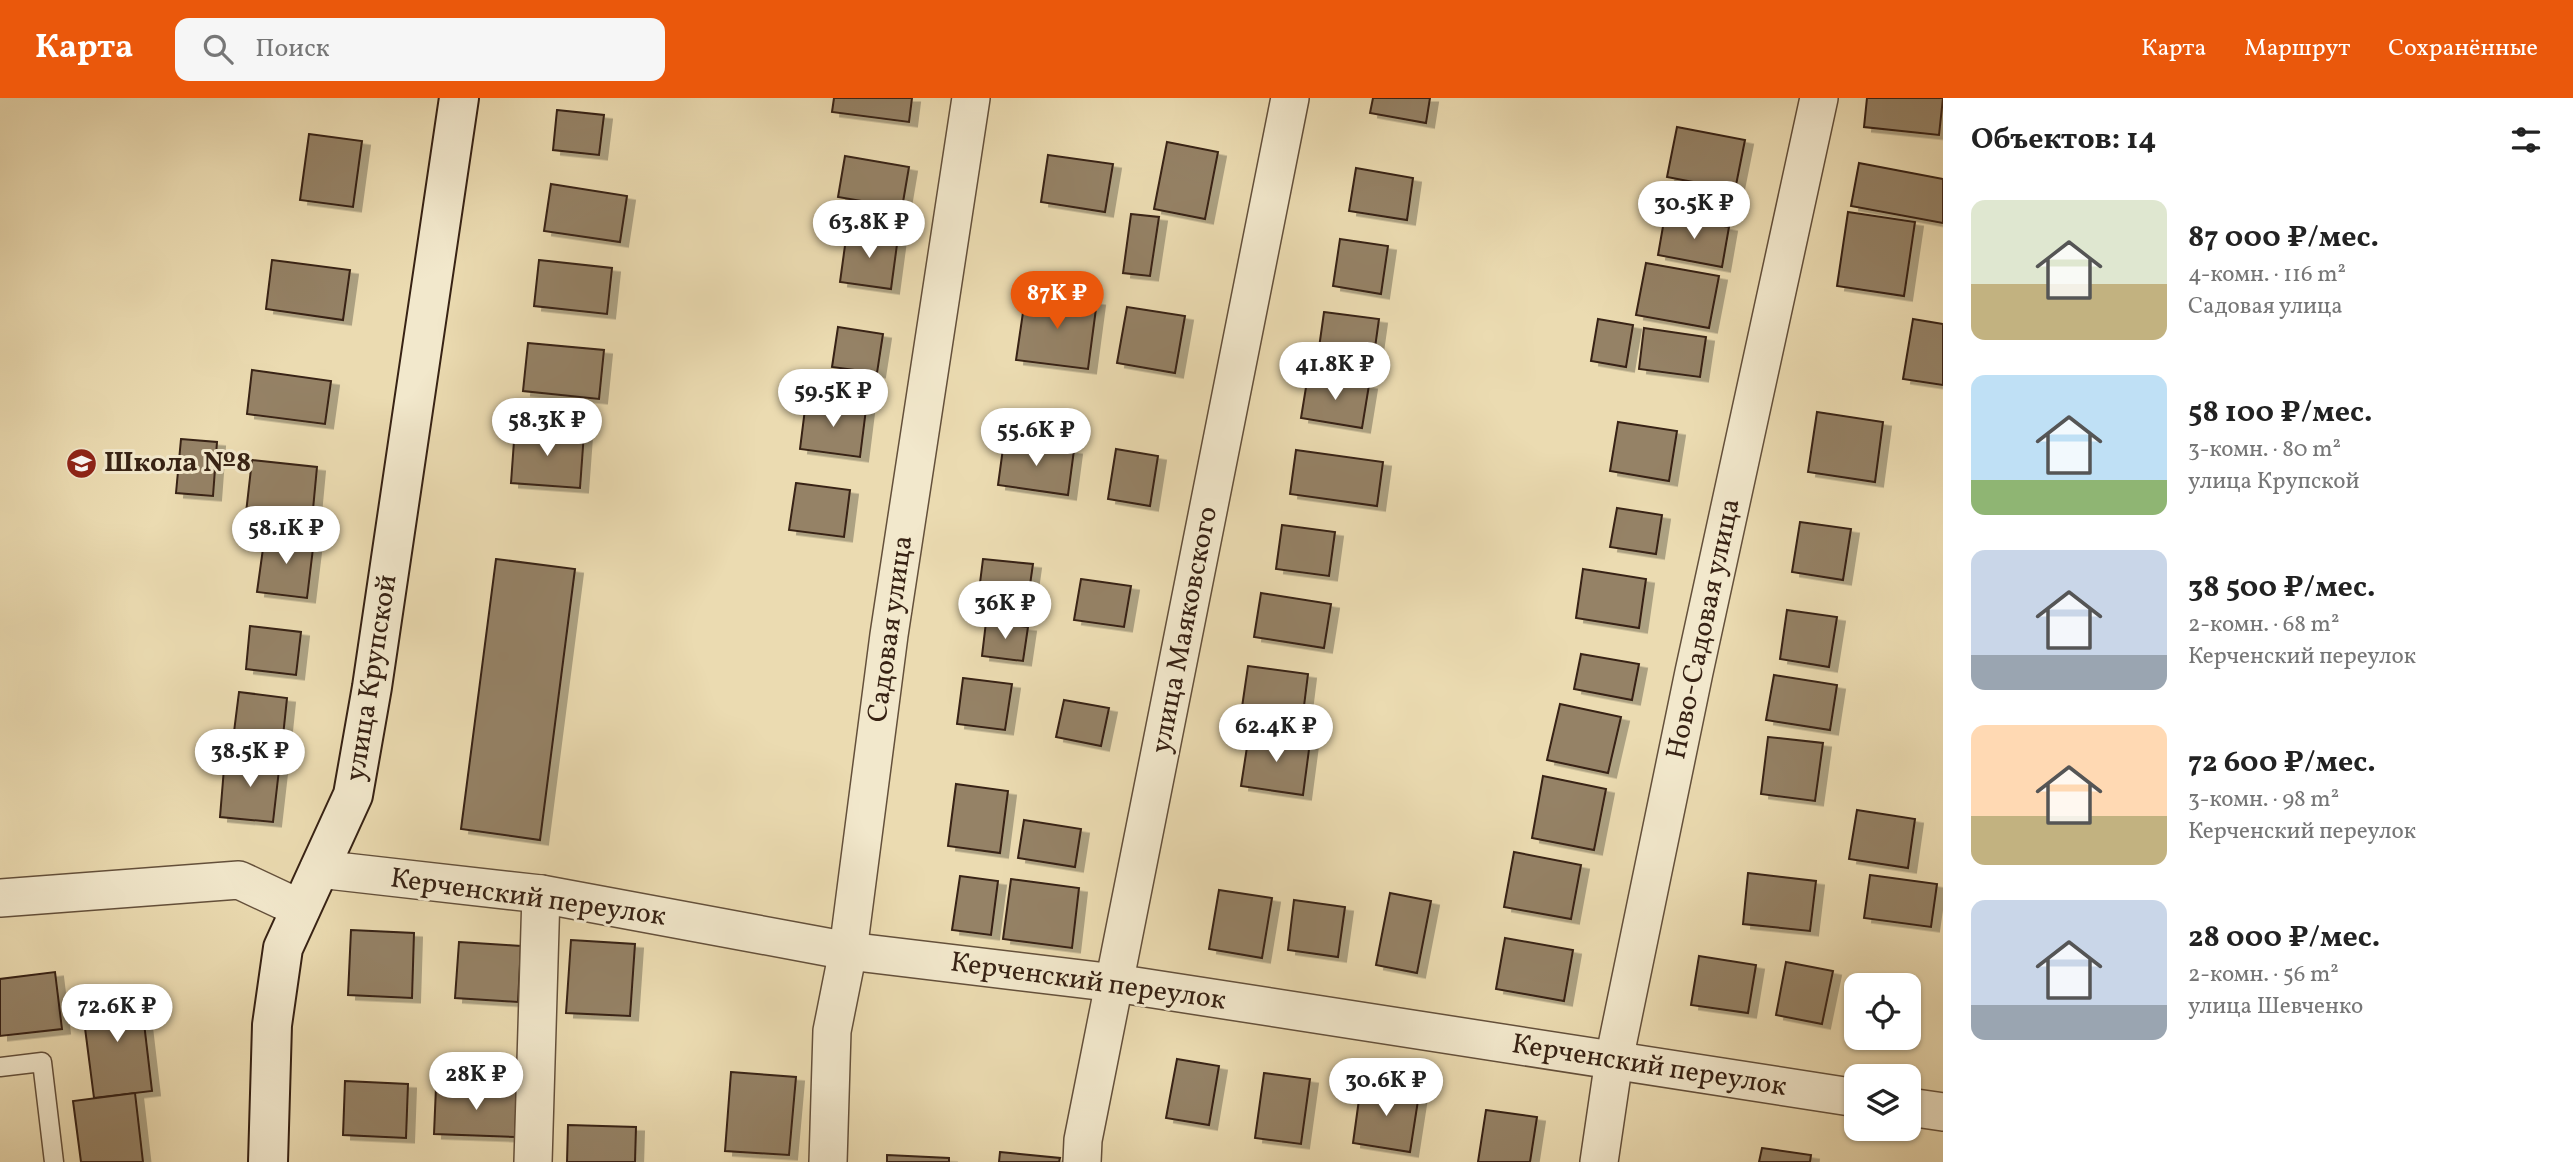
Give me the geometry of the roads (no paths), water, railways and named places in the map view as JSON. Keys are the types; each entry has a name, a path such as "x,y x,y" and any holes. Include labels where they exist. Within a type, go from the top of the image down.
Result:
{"main road":[{"name":"улица Крупской","path":"268,1162 272,1024 283,948 353,795 376,659 459,98"}],"street":[{"name":"Садовая улица","path":"828,1162 832,1031 848,951 890,635 971,98"},
{"name":"улица Маяковского","path":"1082,1162 1083,1140 1290,98"},
{"name":"Ново-Садовая улица","path":"1599,1162 1615,1060 1694,672 1819,98"},
{"name":"Керченский переулок","path":"319,869 541,894 848,951 1115,983 1844,1096"},
{"path":"0,898 239,880 301,909"},
{"path":"533,1162 541,894"},
{"path":"1921,1109 1943,1112"}],"lane":[{"path":"0,1066 42,1062 54,1162"}],"place":[{"name":"Школа №8","path":"81,463"}]}
